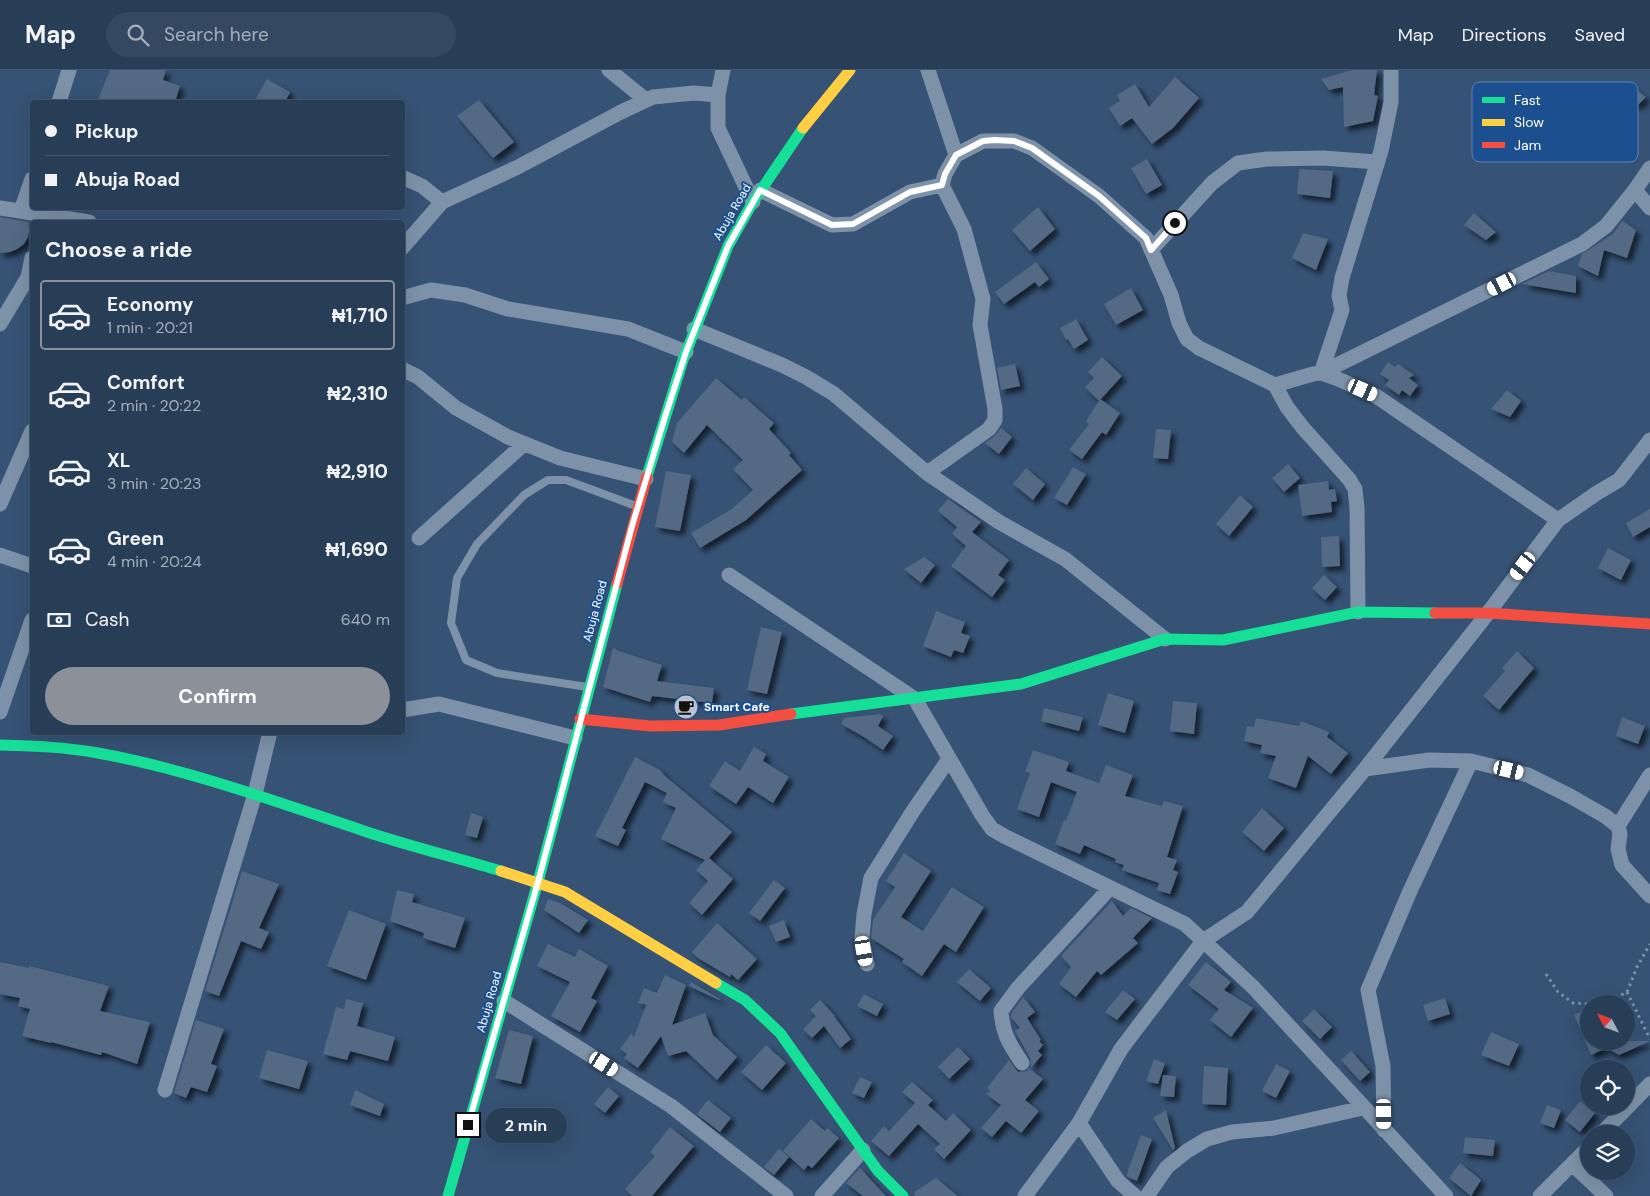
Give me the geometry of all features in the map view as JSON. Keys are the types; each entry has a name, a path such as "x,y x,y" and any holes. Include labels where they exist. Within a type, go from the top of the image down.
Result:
{"street":[{"path":"59,100 69,70"},
{"path":"609,70 646,100"},
{"path":"723,70 718,95 718,128 757,196 832,225 853,224 910,192 942,185"},
{"name":"Abuja Road","path":"448,1196 538,882 638,506 686,352 728,246 757,196 807,122 850,70"},
{"path":"928,70 956,155"},
{"path":"1320,373 1342,310 1339,296 1342,278 1377,162 1391,102 1391,70"},
{"path":"405,245 442,202 518,167 646,100 653,97 694,93 718,95"},
{"path":"927,473 989,429 996,420 980,325 983,299 964,229 942,185 945,174 956,155 983,141 1014,141 1032,148 1099,196 1146,238 1170,295 1178,323 1187,340 1199,348 1275,385 1287,407 1303,428 1349,479 1355,489 1357,508 1358,612"},
{"path":"1151,250 1212,183 1238,163 1267,158 1322,158 1377,162"},
{"path":"1275,385 1320,373 1582,244 1606,226 1650,168"},
{"path":"405,178 422,186 442,202"},
{"path":"21,211 30,185"},
{"path":"1635,190 1650,208"},
{"path":"0,208 21,211 42,219 58,220"},
{"path":"0,324 28,277 30,268"},
{"path":"405,297 431,290 465,295 508,309 628,329 686,352"},
{"path":"694,330 782,365 827,390 927,473 999,522 1066,559 1165,639"},
{"path":"405,371 418,378 456,408 508,437 560,458 646,479"},
{"path":"1320,373 1376,396 1558,520"},
{"path":"0,504 30,435"},
{"path":"1025,1196 1078,1123 1121,1049 1203,941 1247,912 1365,770 1558,520 1619,480 1650,440"},
{"path":"419,538 524,444"},
{"path":"0,555 30,565"},
{"path":"729,575 915,699 982,815 992,828 1004,836 1185,924 1253,987 1446,1196"},
{"path":"580,719 650,726 719,725 853,705 915,699 1021,684 1165,639 1223,640 1358,612 1488,613 1650,624"},
{"path":"0,712 30,626"},
{"path":"405,710 439,704 575,738"},
{"path":"165,1090 255,794 269,735"},
{"path":"0,745 28,745 87,750 157,766 255,794 374,834 538,882 565,892 745,1000 780,1032 878,1171 904,1196"},
{"path":"867,964 862,938 864,914 871,878 913,811 949,759"},
{"path":"1365,770 1429,760 1471,761 1528,775 1570,796 1605,816 1618,826 1620,834 1618,849 1622,865 1650,896"},
{"path":"1384,1130 1383,1066 1368,990 1410,891 1471,761"},
{"path":"1618,826 1648,781"},
{"path":"1022,1063 1002,1029 1001,1011 1018,988 1110,888"},
{"path":"504,1001 671,1106 786,1196"},
{"path":"1610,1125 1650,1084"},
{"path":"1147,1196 1167,1167 1187,1151 1207,1139 1232,1132 1274,1128 1363,1108"},
{"path":"1078,1123 1118,1181 1135,1196"},
{"path":"822,1196 863,1150"},
{"path":"1540,1196 1580,1156"},
{"path":"1572,1164 1606,1196"}],"lane":[{"path":"589,687 497,673 466,660 451,624 457,578 476,544 524,495 548,480 566,480 638,506"}],"path":[{"path":"1621,995 1627,992 1637,967 1650,944"},
{"path":"1546,974 1558,992 1573,1003 1580,1003"},
{"path":"1627,992 1650,1039"}],"building":[{"path":"110,70 166,70 163,80 180,86 176,100 98,100"},
{"path":"1352,70 1377,70 1374,95 1378,96 1373,121 1344,127 1343,87 1329,90 1321,79"},
{"path":"1175,77 1199,98 1173,128 1152,144 1132,118 1120,126 1109,108 1120,101 1117,95 1135,84 1149,107"},
{"path":"267,79 290,92 286,100 255,100"},
{"path":"1638,91 1646,97 1638,105"},
{"path":"479,100 514,142 493,158 457,116"},
{"path":"1147,159 1162,185 1146,194 1131,168"},
{"path":"1299,169 1333,171 1330,198 1297,194"},
{"path":"1038,207 1055,229 1030,251 1012,230"},
{"path":"1474,213 1496,232 1486,240 1464,225"},
{"path":"0,217 28,222 28,237 24,244 10,252 0,253"},
{"path":"1622,221 1636,230 1627,258 1604,250 1598,276 1578,266 1582,254 1613,234"},
{"path":"1303,233 1328,239 1316,270 1292,258"},
{"path":"1036,262 1049,279 1039,287 1035,282 1004,304 995,292"},
{"path":"1549,271 1576,276 1576,293 1522,284"},
{"path":"1131,288 1143,310 1116,325 1104,304"},
{"path":"1076,319 1088,340 1074,349 1068,339 1066,340 1060,328"},
{"path":"1102,357 1122,376 1099,401 1085,387 1094,378 1088,372"},
{"path":"1388,362 1395,367 1398,364 1414,375 1409,378 1418,385 1410,396 1402,390 1399,395 1385,385 1389,380 1380,374"},
{"path":"1015,364 1020,386 1001,390 997,368"},
{"path":"716,378 742,400 744,397 774,423 769,429 791,453 789,455 802,470 746,520 700,548 691,533 732,509 753,490 733,469 743,460 707,425 684,453 672,442 677,423"},
{"path":"1507,390 1521,401 1510,417 1491,409"},
{"path":"1100,399 1120,413 1106,435 1102,432 1082,459 1069,450 1089,424 1086,421"},
{"path":"1001,428 1012,437 999,454 985,443 995,436"},
{"path":"1156,429 1171,430 1168,459 1153,458"},
{"path":"1288,464 1300,478 1284,492 1272,478"},
{"path":"1073,467 1086,474 1067,505 1054,498"},
{"path":"1026,468 1045,484 1033,500 1013,484"},
{"path":"666,471 691,475 680,531 655,527"},
{"path":"1328,481 1329,490 1335,489 1337,501 1331,502 1332,512 1302,516 1298,485"},
{"path":"1240,495 1253,507 1229,536 1216,524"},
{"path":"948,499 981,522 972,532 1009,560 998,575 1005,580 992,597 951,566 966,546 952,534 957,527 938,511"},
{"path":"1650,509 1650,527 1633,537 1626,523"},
{"path":"1339,536 1340,566 1322,567 1321,537"},
{"path":"1608,548 1631,560 1621,580 1598,568"},
{"path":"924,557 935,565 921,583 904,569"},
{"path":"1324,575 1337,587 1325,600 1312,588"},
{"path":"936,611 965,622 961,633 970,636 963,653 954,650 951,657 923,646"},
{"path":"761,627 782,632 767,694 747,690"},
{"path":"613,648 662,665 657,681 714,688 712,703 652,696 650,702 603,687"},
{"path":"1517,651 1534,668 1499,710 1483,696 1505,671 1502,668"},
{"path":"1108,693 1134,701 1125,733 1098,725"},
{"path":"1173,701 1197,703 1194,734 1170,731"},
{"path":"1044,708 1083,717 1079,731 1041,721"},
{"path":"880,714 883,716 878,726 893,736 883,750 841,724 844,718"},
{"path":"1622,717 1645,726 1638,744 1616,736"},
{"path":"1256,718 1299,726 1301,721 1329,732 1327,737 1348,753 1331,774 1308,756 1296,788 1268,778 1276,756 1260,753 1262,745 1244,741 1247,726 1254,727"},
{"path":"754,747 766,754 763,761 789,777 773,803 748,787 736,804 709,786 725,761 740,771"},
{"path":"1033,750 1069,762 1066,771 1099,783 1106,765 1133,775 1125,796 1162,806 1164,801 1183,806 1167,857 1177,860 1173,870 1178,872 1170,894 1157,890 1159,883 1122,870 1124,865 1115,862 1116,859 1084,845 1080,854 1055,844 1077,792 1051,782 1039,817 1017,809 1030,773 1025,772"},
{"path":"635,757 660,770 732,832 709,858 733,879 702,915 689,903 708,881 696,870 705,860 661,839 676,808 663,802 667,793 645,782 622,828 626,830 618,846 595,836"},
{"path":"1262,808 1284,828 1264,851 1242,832"},
{"path":"471,813 483,817 477,838 465,835"},
{"path":"904,853 931,871 901,917 923,931 952,887 984,907 956,952 944,944 922,976 902,962 904,959 871,938 873,920 895,887 886,881"},
{"path":"242,871 279,884 259,928 269,932 261,949 241,941 219,996 205,991"},
{"path":"774,880 785,888 760,921 749,913"},
{"path":"397,890 414,894 412,902 465,918 455,948 423,938 424,933 390,921"},
{"path":"548,899 560,903 588,920 579,933 544,910"},
{"path":"1112,901 1123,916 1131,908 1152,918 1133,938 1138,943 1101,975 1097,971 1076,997 1059,984 1071,967 1061,956"},
{"path":"349,910 386,924 366,980 327,966"},
{"path":"784,920 790,937 776,942 769,926"},
{"path":"717,923 757,959 738,980 731,974 730,977 698,958 692,952"},
{"path":"548,944 575,957 579,949 608,966 591,998 597,1001 580,1032 551,1016 570,982 537,966"},
{"path":"0,962 29,968 29,966 109,986 100,1011 150,1022 137,1064 102,1052 101,1055 22,1036 30,1009 18,1006 20,998 0,994"},
{"path":"1206,962 1231,982 1224,990 1253,1008 1231,1037 1210,1020 1219,1009 1188,985"},
{"path":"969,969 991,988 980,1001 957,982"},
{"path":"665,975 686,985 672,1025 705,1013 713,1035 737,1057 717,1080 686,1051 668,1056 661,1036 638,1068 624,1058 627,1054 620,1049 631,1034 634,1037 646,1005 638,1003 644,988 657,993"},
{"path":"691,982 720,999 689,986"},
{"path":"1123,990 1135,999 1117,1020 1105,1012"},
{"path":"864,994 883,1004 877,1016 857,1006"},
{"path":"1023,997 1035,1012 1027,1018 1043,1045 1038,1051 1042,1055 1030,1069 1043,1079 1025,1100 1039,1111 1021,1133 1006,1121 992,1137 981,1128 1001,1105 986,1094 990,1091 987,1088 1009,1060 1018,1072 1027,1071 1031,1067 1030,1058 1015,1031 1020,1028 1011,1017 1011,1014"},
{"path":"1445,998 1450,1014 1428,1021 1423,1005"},
{"path":"346,999 363,1003 357,1026 395,1037 388,1061 350,1051 347,1060 323,1054 336,1007 344,1009"},
{"path":"820,1000 835,1016 851,1039 840,1048 824,1026 812,1038 803,1029 816,1016 810,1010"},
{"path":"1314,1009 1332,1027 1320,1039 1302,1021"},
{"path":"1580,1012 1580,1029 1574,1015"},
{"path":"196,1020 224,1029 211,1064 217,1066 207,1092 191,1087 186,1098 174,1093"},
{"path":"509,1030 533,1036 521,1084 495,1078"},
{"path":"1491,1032 1519,1044 1509,1066 1481,1055"},
{"path":"1635,1041 1650,1041 1635,1048"},
{"path":"766,1045 786,1063 762,1090 741,1072"},
{"path":"958,1047 970,1059 949,1079 938,1067"},
{"path":"267,1050 308,1061 299,1089 259,1078"},
{"path":"1589,1050 1602,1050 1591,1055"},
{"path":"1610,1050 1630,1050 1619,1055"},
{"path":"1351,1051 1370,1072 1360,1081 1341,1060"},
{"path":"1154,1059 1165,1063 1158,1084 1146,1081"},
{"path":"1276,1064 1290,1071 1276,1098 1262,1091"},
{"path":"1204,1066 1228,1068 1226,1105 1202,1104"},
{"path":"1163,1075 1176,1076 1174,1097 1160,1096"},
{"path":"860,1077 872,1082 864,1098 852,1093"},
{"path":"912,1082 933,1100 928,1105 946,1121 953,1113 971,1130 944,1159 934,1149 940,1144 918,1124 889,1156 871,1141 884,1126 889,1131 915,1103 902,1092"},
{"path":"608,1087 619,1096 605,1113 594,1104"},
{"path":"355,1090 384,1104 380,1116 350,1105"},
{"path":"708,1100 731,1118 720,1132 697,1114"},
{"path":"1580,1101 1580,1115 1593,1115 1586,1125 1580,1125 1580,1132 1565,1120"},
{"path":"1547,1105 1561,1110 1554,1128 1540,1123"},
{"path":"1166,1110 1175,1148 1173,1150 1153,1118"},
{"path":"811,1119 825,1131 827,1128 839,1138 812,1168 808,1165 804,1170 783,1151"},
{"path":"670,1127 694,1146 652,1196 632,1196 625,1189 655,1156 650,1152"},
{"path":"1141,1135 1152,1139 1137,1181 1126,1176"},
{"path":"1465,1137 1495,1140 1493,1156 1463,1153"},
{"path":"779,1149 789,1157 774,1175 764,1167"},
{"path":"1460,1163 1481,1180 1471,1196 1449,1178"},
{"path":"860,1168 886,1196 863,1196 846,1183"},
{"path":"936,1178 958,1196 915,1196 914,1192"}],"traffic: fast":[{"path":"647,476 683,360 728,246 753,202 803,128"},
{"path":"448,1196 538,882 617,584"},
{"path":"791,714 1021,684 1165,639 1223,640 1358,612 1435,613"},
{"path":"0,745 86,751 167,768 235,788 386,838 501,871"},
{"path":"716,983 745,1000 780,1033 878,1171 903,1196"}],"traffic: slow":[{"path":"803,128 850,70"},
{"path":"501,871 565,892 716,983"}],"traffic: jam":[{"path":"617,584 647,476"},
{"path":"1435,613 1488,613 1650,624"},
{"path":"580,719 650,726 719,725 791,714"}],"place":[{"name":"Smart Cafe","path":"686,707"}],"route":[{"path":"468,1125 538,882 632,526 664,420 705,301 728,246 760,190 832,225 853,224 910,192 942,185 945,174 956,155 983,141 1014,141 1032,148 1099,196 1146,238 1151,250 1175,223"}]}
